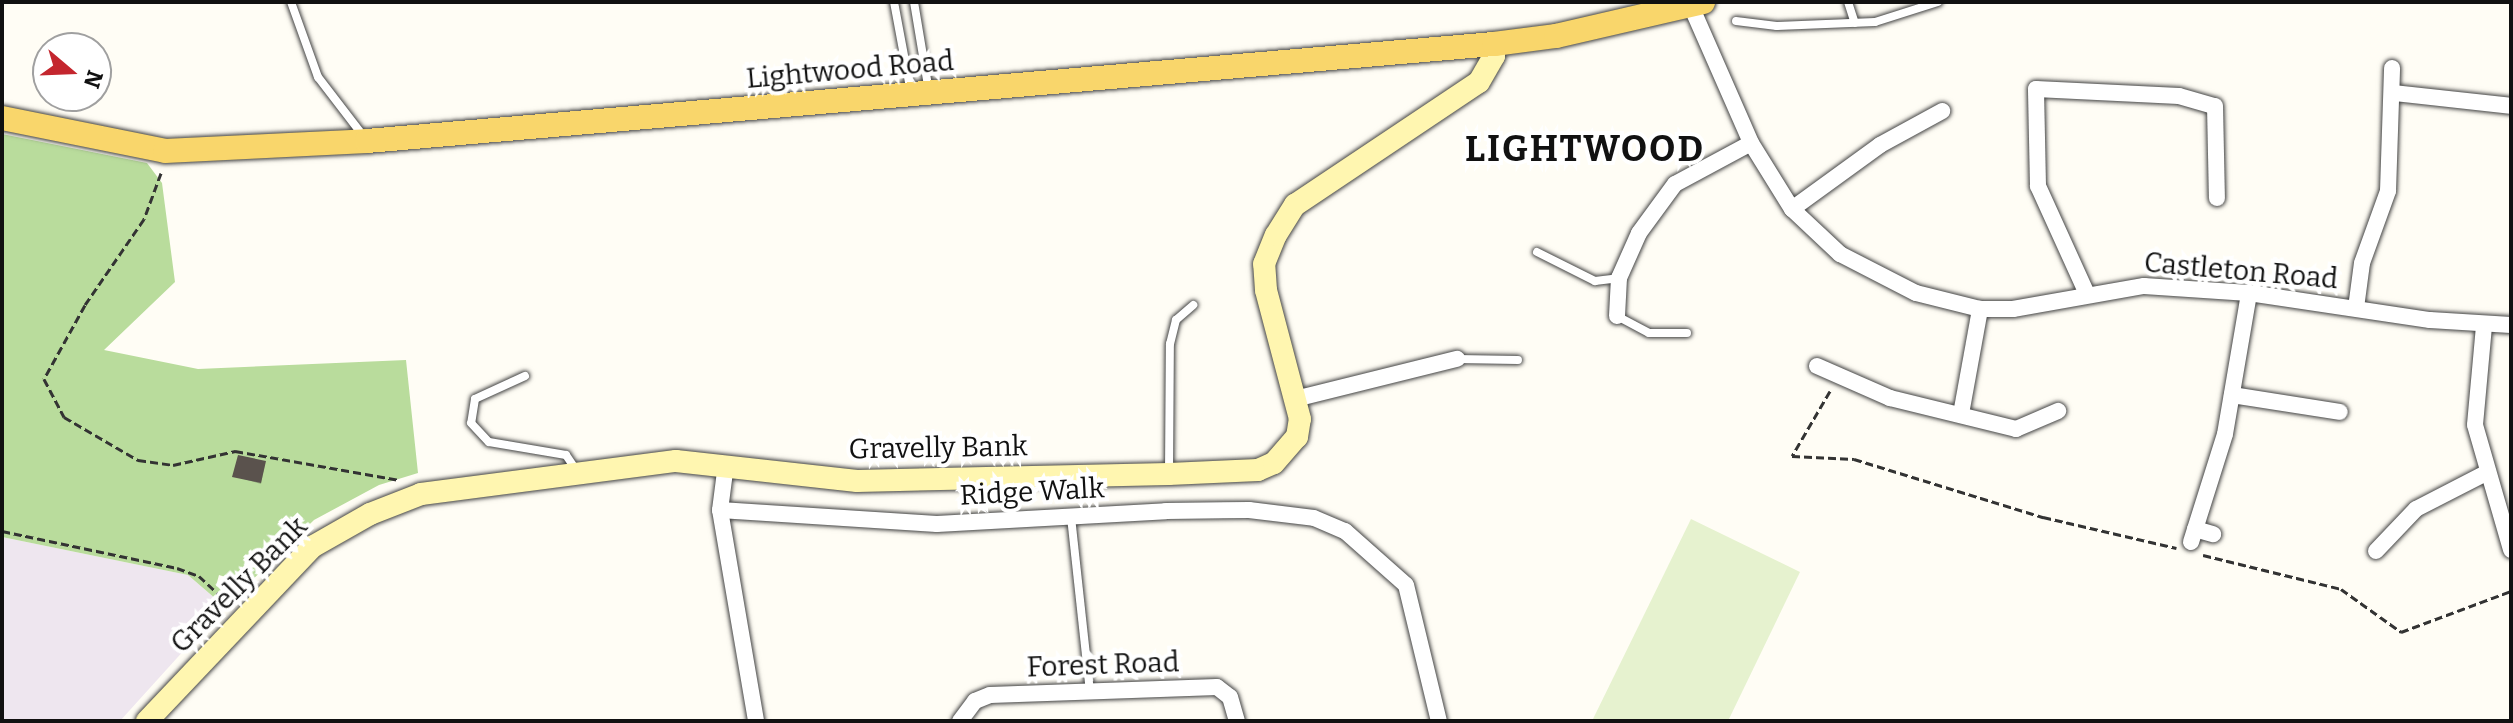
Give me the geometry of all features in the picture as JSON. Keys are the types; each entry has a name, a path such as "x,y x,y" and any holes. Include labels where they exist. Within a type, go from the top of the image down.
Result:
{"main road":[{"name":"Lightwood Road","path":"2,118 165,151 367,141 1494,44 1697,4"}],"street":[{"name":"Castleton Road","path":"1697,4 1751,143 1792,209 1840,254 1873,274 1916,293 1980,309 2054,305 2087,294 2144,286 2249,293 2484,326 2511,325"},
{"name":"Gravelly Bank","path":"147,721 312,547 370,514 432,492 676,461 726,464 857,481 1169,474 1258,470 1274,463 1297,437 1299,398 1266,290 1264,264 1276,235 1295,205 1479,82 1494,56 1494,44"},
{"path":"2356,308 2362,263 2388,191 2394,93 2392,68"},
{"path":"2087,294 2038,186 2036,89 2179,96 2215,106 2217,198"},
{"path":"2394,93 2511,106"},
{"path":"1915,103 1923,119"},
{"path":"1792,209 1838,172 1923,119 1942,111"},
{"path":"1617,316 1619,278 1639,233 1675,184 1751,143"},
{"path":"2190,543 2232,395 2249,293"},
{"path":"1961,414 1980,309"},
{"path":"2484,326 2475,425 2486,473 2511,550"},
{"path":"1299,398 1457,359"},
{"path":"1817,366 1842,380 1890,398 2016,429 2058,411"},
{"path":"2232,395 2340,412"},
{"path":"726,464 720,510 756,721"},
{"path":"2376,551 2416,509 2486,473"},
{"name":"Ridge Walk","path":"720,510 937,524 1249,510 1314,518 1345,531 1406,585 1439,721"},
{"path":"2190,543 2213,534"},
{"name":"Forest Road","path":"960,721 975,701 990,695 1217,687 1230,697 1237,721"}],"lane":[{"path":"291,2 318,77 367,141"},
{"path":"894,2 920,93"},
{"path":"914,2 920,93"},
{"path":"1848,2 1855,23"},
{"path":"1736,21 1777,26 1855,23 1898,16 1938,2"},
{"path":"1537,252 1595,281 1619,278"},
{"path":"1169,474 1170,344 1176,320 1193,305"},
{"path":"1617,316 1649,333 1687,333"},
{"path":"1457,359 1518,360"},
{"path":"525,376 475,399 469,411 478,435 510,446 566,455 579,474"},
{"path":"1071,516 1090,692"}],"path":[{"path":"165,151 144,219 85,305 44,379 64,417 138,460 173,465 235,451 397,480 432,492"},
{"path":"1842,380 1821,399 1792,456 1854,459 2043,517 2190,543 2341,589 2401,632 2511,591"},
{"path":"2,531 177,568 199,576 243,618"}],"shaded area":[{"path":"2,537 188,575 224,606 120,721 2,721"}],"green space":[{"path":"2,134 147,163 162,183 175,282 104,350 198,369 406,360 418,473 379,485 314,520 248,584 219,575 216,586 237,593 224,606 188,575 2,537"},
{"path":"1691,519 1800,572 1728,721 1592,721"}],"building":[{"path":"238,455 266,461 261,483 232,477"}],"district":[{"name":"LIGHTWOOD","path":"1585,150"}]}
